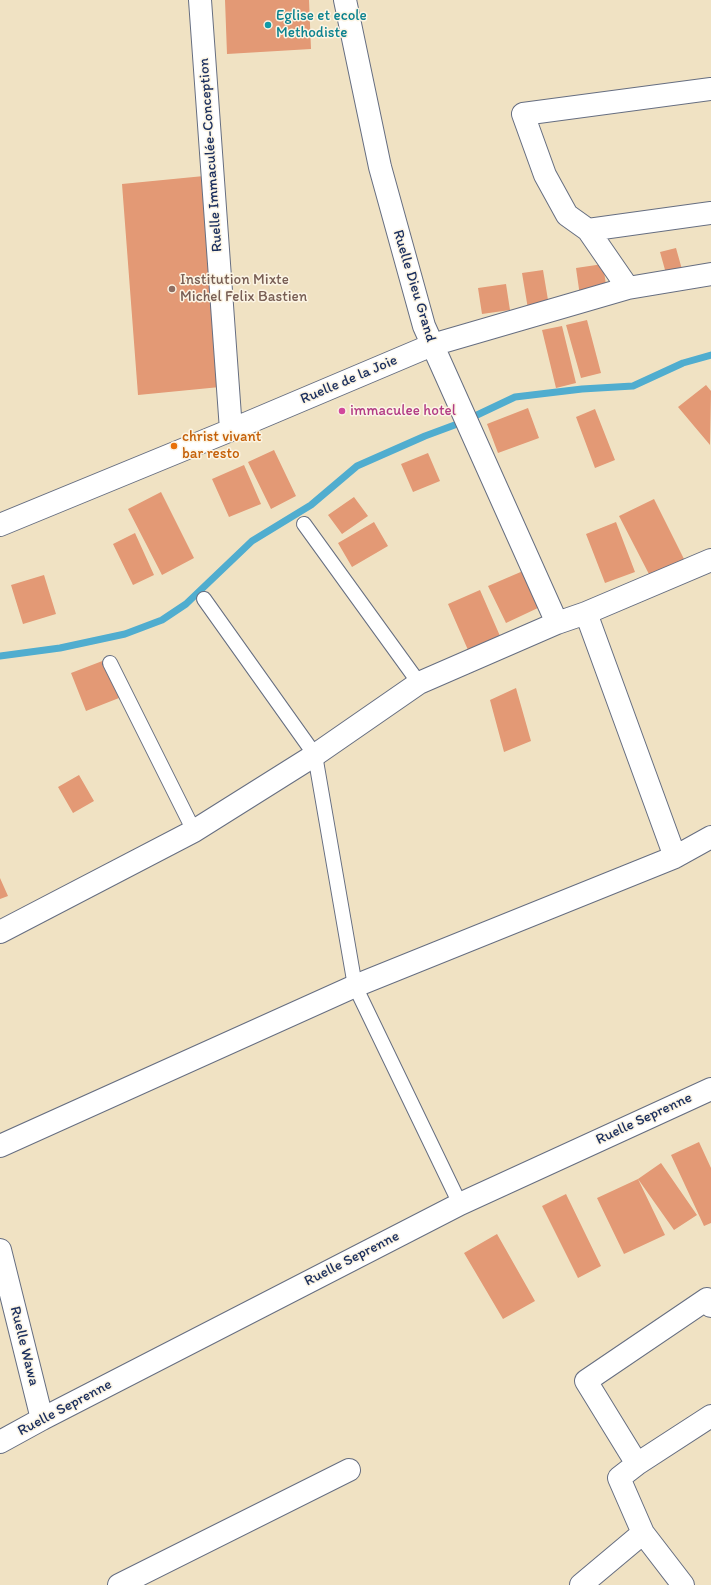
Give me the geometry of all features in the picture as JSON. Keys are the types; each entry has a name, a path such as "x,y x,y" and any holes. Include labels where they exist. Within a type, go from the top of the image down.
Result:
{"street":[{"name":"Ruelle Immaculée-Conception","path":"200,0 231,430"},
{"name":"Ruelle Dieu Grand","path":"345,0 380,167 424,326 557,623"},
{"path":"628,288 588,230 567,215 545,175 522,114 711,89"},
{"path":"588,230 711,213"},
{"name":"Ruelle de la Joie","path":"0,525 432,345 628,288 711,274"},
{"path":"0,932 194,831 315,756 419,683 557,623 586,613 711,560"},
{"path":"586,613 675,857"},
{"path":"0,1146 354,986 675,857 711,837"},
{"name":"Ruelle Seprenne","path":"0,1442 460,1204 711,1089"},
{"name":"Ruelle Wawa","path":"0,1250 42,1419"},
{"path":"637,1464 586,1381 707,1299 711,1306"},
{"path":"684,1585 643,1533 619,1478 637,1464 711,1416"},
{"path":"119,1585 349,1470"},
{"path":"581,1585 643,1533"}],"lane":[{"path":"304,524 419,683"},
{"path":"204,599 315,756 354,986 460,1204"},
{"path":"110,663 194,831"}],"building":[{"name":"Eglise et ecole Methodiste","path":"225,0 309,0 311,49 227,54"},
{"path":"204,176 220,387 138,395 122,184"},
{"path":"676,248 683,273 667,277 660,252"},
{"path":"603,264 607,292 580,296 576,268"},
{"path":"543,270 549,306 528,309 522,273"},
{"path":"506,284 510,310 482,314 478,288"},
{"path":"587,320 601,373 581,378 566,325"},
{"path":"562,326 576,383 556,388 542,330"},
{"path":"706,385 711,391 710,445 678,407"},
{"path":"528,408 539,438 498,453 487,424"},
{"path":"595,409 615,460 595,468 576,417"},
{"path":"274,450 296,496 271,509 248,462"},
{"path":"428,453 440,481 413,492 401,464"},
{"path":"244,465 261,504 229,517 212,479"},
{"path":"161,492 194,558 162,575 128,509"},
{"path":"354,497 368,516 342,534 328,515"},
{"path":"654,499 685,561 651,578 619,516"},
{"path":"374,522 388,546 352,567 338,543"},
{"path":"616,522 635,572 605,583 586,534"},
{"path":"135,533 154,575 133,585 113,544"},
{"path":"523,571 540,607 506,623 488,586"},
{"path":"44,575 56,614 23,624 11,585"},
{"path":"480,590 500,636 468,650 448,604"},
{"path":"105,660 119,698 86,711 71,673"},
{"path":"516,688 531,741 504,752 490,700"},
{"path":"79,775 94,801 73,813 58,787"},
{"path":"0,878 8,896 0,899"},
{"path":"699,1142 711,1168 711,1223 704,1226 671,1155"},
{"path":"661,1163 697,1215 674,1230 638,1179"},
{"path":"638,1179 665,1235 624,1254 597,1198"},
{"path":"566,1194 601,1266 578,1278 542,1206"},
{"path":"497,1234 535,1301 503,1319 464,1253"}],"waterway":[{"path":"477,415 515,397 582,389 633,386 683,363 711,355"},
{"path":"0,656 60,648 125,634 162,620 186,604 252,541 311,505 357,466 425,436 460,423"}],"place":[{"name":"Eglise et ecole Methodiste","path":"268,25"},
{"name":"Institution Mixte Michel Felix Bastien","path":"172,289"},
{"name":"immaculee hotel","path":"342,411"},
{"name":"christ vivant bar resto","path":"174,446"}]}
